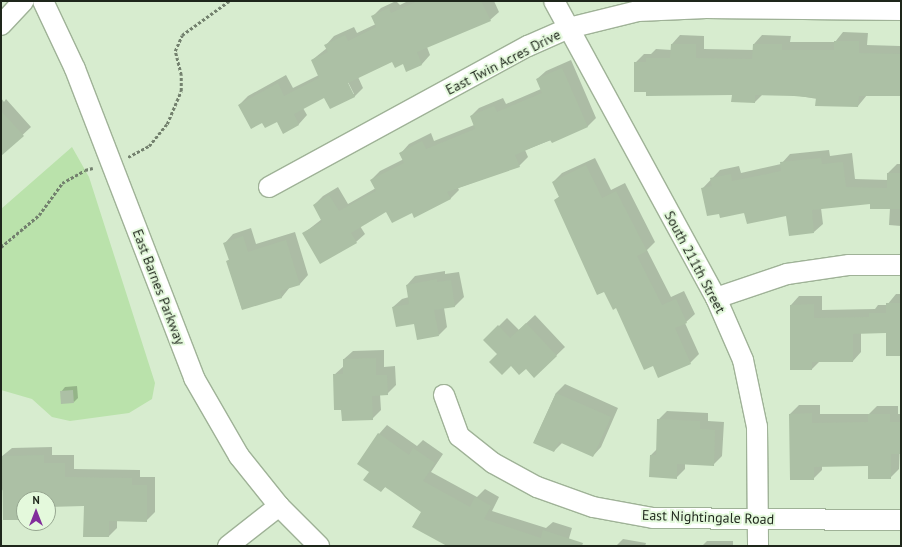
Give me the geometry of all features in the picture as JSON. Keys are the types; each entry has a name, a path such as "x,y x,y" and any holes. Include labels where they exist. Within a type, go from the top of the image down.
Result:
{"street":[{"path":"1,26 23,1"},
{"name":"East Barnes Parkway","path":"43,1 75,69 194,378 239,456 279,506 320,546"},
{"name":"South 211th Street","path":"554,1 716,298 743,360 757,428 758,546"},
{"name":"East Twin Acres Drive","path":"269,187 528,46 569,28 638,11 706,8 901,10"},
{"path":"716,298 786,274 849,265 901,265"},
{"name":"East Nightingale Road","path":"444,395 459,436 493,463 537,488 593,507 653,518 901,520"},
{"path":"228,546 279,506"}],"path":[{"path":"1,246 39,215 62,183 85,170 113,165 149,146 167,124 181,91 181,75 175,51 182,35 229,1"}],"green space":[{"path":"72,147 89,177 155,383 152,399 129,413 70,421 52,417 32,399 1,390 1,209"}],"building":[{"path":"418,1 481,1 491,21 417,52 422,65 406,72 403,64 395,68 392,62 348,83 355,97 330,109 324,98 294,114 299,125 283,134 277,122 265,128 262,123 251,129 238,105 278,83 284,96 319,78 311,60 328,52 324,45 345,35 348,41 376,27 371,16 389,8 391,13"},
{"path":"834,41 859,41 859,53 901,54 901,96 859,96 858,107 815,106 816,98 794,96 755,95 755,103 731,102 732,95 646,96 646,92 634,92 634,62 646,62 646,58 670,58 671,44 696,44 696,58 752,59 753,44 782,44 782,50 834,50"},
{"path":"562,68 588,127 552,143 550,140 515,155 520,167 447,192 451,199 414,218 412,213 392,223 386,212 351,233 357,243 320,264 302,233 322,222 313,205 329,195 339,211 376,191 370,180 404,163 399,153 422,141 426,149 475,129 470,116 494,106 497,112 542,93 536,79"},
{"path":"1,111 24,136 1,156"},
{"path":"821,158 822,164 843,162 846,187 887,188 887,173 901,173 901,209 870,209 870,204 812,210 814,233 789,236 786,216 747,224 744,213 720,218 719,214 707,216 701,188 712,186 710,178 731,174 732,181 781,171 780,162"},
{"path":"586,165 602,198 616,191 647,251 637,256 662,305 676,299 687,323 675,328 691,364 658,378 653,366 644,370 616,308 613,310 604,292 597,295 554,200 559,197 552,182"},
{"path":"243,236 248,252 286,240 300,285 280,291 282,298 242,310 226,261 229,260 223,243"},
{"path":"437,279 437,282 451,280 455,307 434,310 439,336 417,340 414,324 396,327 392,307 409,304 406,285"},
{"path":"886,303 901,303 901,356 886,356 886,333 853,334 853,362 812,362 812,370 790,370 790,305 814,304 814,318 869,317 869,313 886,313"},
{"path":"526,323 557,356 534,378 526,369 519,375 511,366 502,375 489,362 497,354 483,340 498,325 510,338"},
{"path":"376,358 376,375 387,375 388,395 372,396 373,420 342,421 341,410 334,410 333,374 343,374 343,359"},
{"path":"73,390 74,403 61,404 60,391"},
{"path":"556,393 611,417 593,457 559,442 554,452 533,443"},
{"path":"812,413 812,423 868,422 868,414 890,414 890,422 901,422 901,454 891,454 891,479 868,479 868,466 814,467 814,480 790,480 789,414"},
{"path":"657,419 700,421 700,429 715,430 714,466 677,464 677,479 649,477 650,455 656,455"},
{"path":"378,433 409,455 413,448 435,463 423,481 470,507 475,497 491,506 484,519 541,538 543,530 583,543 582,546 447,546 412,527 421,512 385,487 381,492 363,480 369,472 357,464"},
{"path":"44,455 44,463 65,463 65,477 132,478 132,485 147,485 147,522 109,521 109,537 83,537 84,506 56,507 56,491 16,491 16,520 3,520 2,456"}]}
